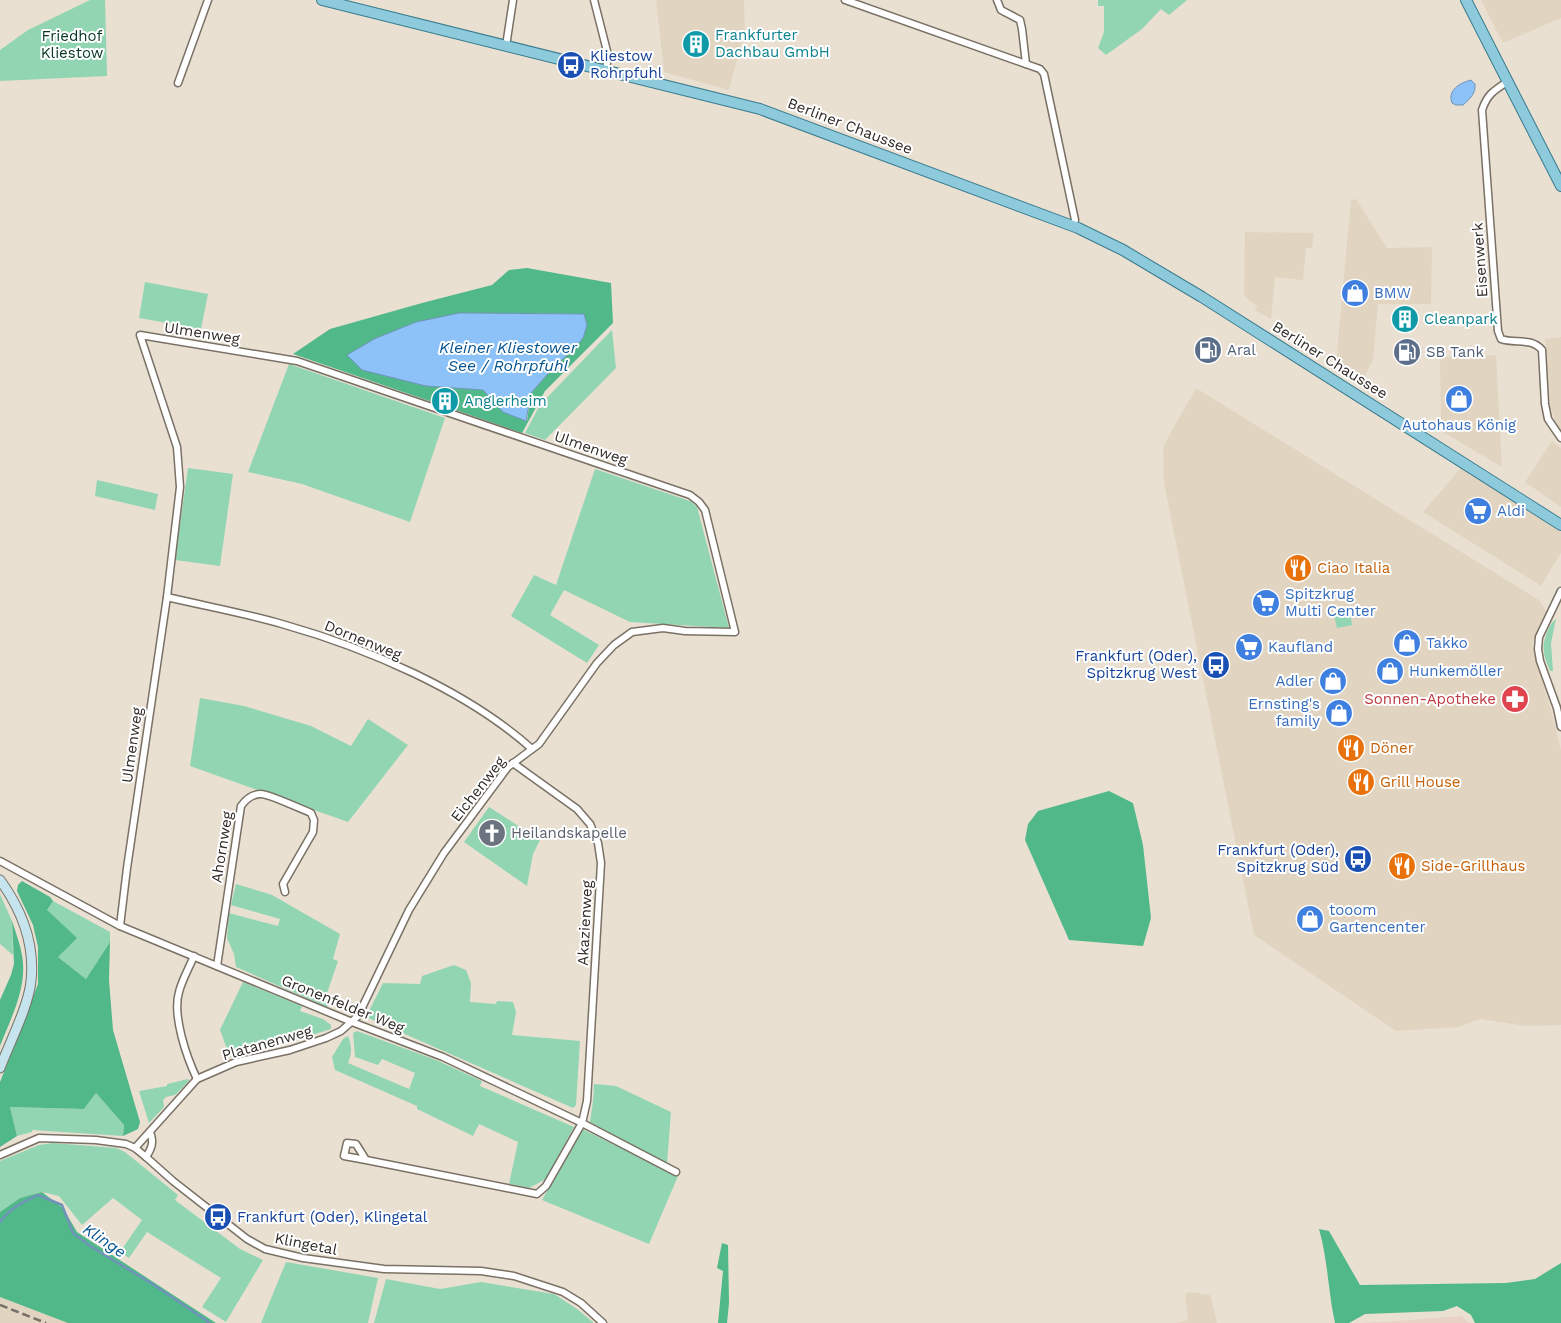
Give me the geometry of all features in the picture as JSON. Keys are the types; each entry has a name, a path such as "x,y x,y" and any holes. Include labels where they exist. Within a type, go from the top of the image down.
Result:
{"main road":[{"name":"Berliner Chaussee","path":"322,0 768,112 1113,238 1147,256 1561,517"},
{"path":"1466,0 1561,186"},
{"name":"Berliner Chaussee","path":"1075,225 1123,250 1202,297 1561,525"},
{"path":"0,880 24,922 31,961 31,982 28,995 0,1068"}],"street":[{"path":"178,83 208,0"},
{"path":"506,46 513,0"},
{"path":"594,0 608,55 606,70"},
{"path":"845,0 1040,69 1044,74 1075,225"},
{"path":"997,0 1001,10 1020,20 1026,64"},
{"name":"Eisenwerk","path":"1507,82 1485,99 1482,110 1498,331 1501,339 1508,342 1530,342 1537,344 1542,350 1544,404 1547,416 1561,438"},
{"name":"Ulmenweg","path":"120,926 128,858 167,597 180,487 177,447 140,335 297,361 690,495 705,510 735,632"},
{"path":"1561,591 1540,637 1538,649 1557,708 1561,727"},
{"name":"Dornenweg","path":"167,597 283,624 379,658 443,688 477,708 520,738 532,749"},
{"name":"Eichenweg","path":"352,1022 358,1016 409,910 444,853 508,767 539,744 597,664 614,645 632,632 663,628 684,631 735,632"},
{"name":"Akazienweg","path":"513,763 577,810 590,824 598,843 601,863 598,930 587,1101 582,1123"},
{"name":"Ahornweg","path":"217,966 241,806 251,796 262,794 311,813 314,820 313,832 283,884 285,892"},
{"name":"Gronenfelder Weg","path":"0,861 120,926 352,1022 443,1057 582,1123 676,1172"},
{"path":"194,956 178,993 177,1006 187,1053 197,1079"},
{"name":"Platanenweg","path":"135,1148 197,1079 236,1062 290,1050 326,1038 341,1031 352,1022"},
{"path":"366,1160 537,1194 546,1186 582,1123"},
{"path":"146,1157 153,1141 150,1132"},
{"name":"Klingetal","path":"0,1155 39,1138 96,1140 126,1144 135,1148 173,1181 247,1239 265,1250 303,1258 384,1269 481,1271 514,1276 563,1292 580,1303 603,1323"}],"shaded area":[{"name":"Frankfurter Dachbau GmbH","path":"656,0 744,0 745,30 729,90 664,72"},
{"path":"1481,0 1561,0 1561,18 1503,43"},
{"path":"1356,199 1387,248 1432,247 1431,304 1378,304 1373,360 1362,382 1336,364 1351,200"},
{"path":"1245,232 1314,233 1312,248 1306,248 1303,280 1275,277 1271,319 1255,310 1257,306 1244,296"},
{"path":"1561,337 1561,430 1550,407 1545,339"},
{"path":"1496,355 1502,467 1441,431 1440,357"},
{"path":"1196,388 1539,600 1546,611 1532,645 1561,750 1561,1025 1526,1026 1480,1019 1459,1027 1396,1031 1254,935 1164,483 1163,452 1165,443"},
{"path":"1552,441 1561,448 1561,507 1525,482"},
{"path":"1461,468 1561,532 1561,553 1541,586 1423,512"},
{"path":"1186,1293 1210,1295 1217,1323 1177,1323 1188,1320 1185,1296"},
{"path":"0,1297 68,1323 0,1323"},
{"path":"1461,1316 1470,1323 1359,1323 1383,1322"}],"green space":[{"name":"Friedhof Kliestow","path":"90,0 105,0 107,76 0,81 0,50 28,30"},
{"path":"1098,0 1187,0 1169,15 1161,9 1142,29 1106,55 1098,48 1104,32 1104,6 1098,6"},
{"path":"527,268 611,283 613,323 545,391 522,433 293,354 330,329 492,285 509,270","holes":["459,313 584,314 587,325 583,338 531,393 527,421 503,412 484,390 426,386"]},
{"path":"145,282 208,294 201,329 139,318"},
{"path":"612,330 616,368 545,440 525,433 540,405"},
{"path":"289,364 445,418 410,522 302,484 248,472"},
{"path":"188,468 233,474 220,566 175,560"},
{"path":"595,469 690,501 697,507 729,628 630,622 564,590 550,615 599,645 587,663 511,616 534,575 556,585"},
{"path":"97,480 158,494 155,510 95,496"},
{"path":"1350,612 1352,625 1337,628 1334,615"},
{"path":"1556,619 1551,643 1553,671 1550,671 1545,656 1544,643 1553,621"},
{"path":"200,698 244,706 311,726 351,746 368,719 408,745 348,822 190,766"},
{"path":"1109,791 1133,803 1143,845 1151,918 1143,946 1069,940 1025,840 1028,824 1038,811"},
{"path":"489,807 540,840 533,854 527,886 464,842"},
{"path":"22,881 50,897 53,901 47,910 77,938 58,957 86,979 110,942 109,980 113,1030 140,1122 138,1129 123,1136 124,1125 96,1093 84,1109 10,1107 17,1136 0,1147 0,1082 38,984 38,947 33,925 17,891 18,885"},
{"path":"236,884 272,895 340,934 333,959 338,961 326,996 331,998 327,1007 236,967 234,954 227,938 229,913 278,926 280,919 231,905"},
{"path":"0,894 12,921 13,955 0,944"},
{"path":"53,901 110,932 110,942 86,979 58,957 47,910"},
{"path":"12,921 22,955 23,978 17,1002 0,1046 0,1000 14,964"},
{"path":"454,965 466,970 471,983 470,1002 496,1004 497,1001 513,1002 516,1012 512,1035 580,1041 576,1105 573,1108 366,1017 383,983 420,984 422,976"},
{"path":"243,982 302,1006 300,1011 323,1019 331,1025 331,1029 230,1057 220,1030"},
{"path":"357,1031 436,1060 482,1081 480,1086 574,1127 546,1179 529,1188 509,1184 518,1142 479,1124 473,1136 417,1109 417,1106 335,1070 332,1057 343,1039 348,1036 351,1050 348,1063 409,1089 415,1073 382,1059 378,1065 355,1057 353,1033"},
{"path":"188,1079 189,1081 175,1095 166,1097 163,1100 164,1107 149,1123 139,1091 167,1086 167,1084"},
{"path":"594,1084 616,1086 671,1112 667,1164 590,1122"},
{"path":"96,1093 124,1125 123,1136 32,1130 32,1132 17,1136 10,1107 84,1109"},
{"path":"582,1129 678,1176 649,1244 542,1200"},
{"path":"53,1143 116,1148 125,1152 178,1195 175,1200 240,1249 263,1260 226,1322 202,1307 221,1278 147,1232 129,1258 120,1252 142,1220 113,1198 82,1225 59,1196 42,1192 20,1198 0,1212 0,1161 39,1145"},
{"path":"42,1192 63,1208 77,1232 216,1323 68,1323 0,1297 0,1212 20,1198"},
{"path":"1319,1229 1329,1231 1360,1285 1506,1283 1535,1279 1561,1263 1561,1323 1475,1323 1471,1315 1457,1306 1443,1311 1365,1314 1349,1323 1335,1323"},
{"path":"722,1243 728,1245 729,1303 727,1323 718,1323 723,1271 717,1268"},
{"path":"286,1262 378,1278 368,1323 261,1323"},
{"path":"386,1279 440,1289 481,1282 554,1294 594,1323 374,1323"}],"water":[{"path":"1471,80 1475,87 1470,98 1463,105 1452,103 1451,94 1455,88"},
{"name":"Kleiner Kliestower See / Rohrpfuhl","path":"459,313 584,314 587,325 583,338 574,349 553,368 531,393 526,421 503,412 483,390 426,386 362,370 347,355 374,339 416,322"}],"waterway":[{"name":"Klinge","path":"0,1222 12,1209 38,1195 62,1205 73,1233 90,1246 154,1285 210,1323"}],"railway":[{"path":"0,1305 46,1323"}],"place":[{"name":"Frankfurter Dachbau GmbH","path":"696,44"},
{"name":"Kliestow Rohrpfuhl","path":"571,65"},
{"name":"BMW","path":"1355,293"},
{"name":"Cleanpark","path":"1405,319"},
{"name":"Aral","path":"1208,350"},
{"name":"SB Tank","path":"1407,352"},
{"name":"Autohaus König","path":"1459,399"},
{"name":"Anglerheim","path":"445,401"},
{"name":"Aldi","path":"1478,511"},
{"name":"Ciao Italia","path":"1298,568"},
{"name":"Spitzkrug Multi Center","path":"1266,603"},
{"name":"Takko","path":"1407,643"},
{"name":"Kaufland","path":"1249,647"},
{"name":"Frankfurt (Oder), Spitzkrug West","path":"1216,665"},
{"name":"Hunkemöller","path":"1390,671"},
{"name":"Adler","path":"1333,681"},
{"name":"Sonnen-Apotheke","path":"1515,699"},
{"name":"Ernsting's family","path":"1339,713"},
{"name":"Döner","path":"1351,748"},
{"name":"Grill House","path":"1361,782"},
{"name":"Heilandskapelle","path":"492,833"},
{"name":"Frankfurt (Oder), Spitzkrug Süd","path":"1358,859"},
{"name":"Side-Grillhaus","path":"1402,866"},
{"name":"tooom Gartencenter","path":"1310,919"},
{"name":"Frankfurt (Oder), Klingetal","path":"218,1217"}]}
